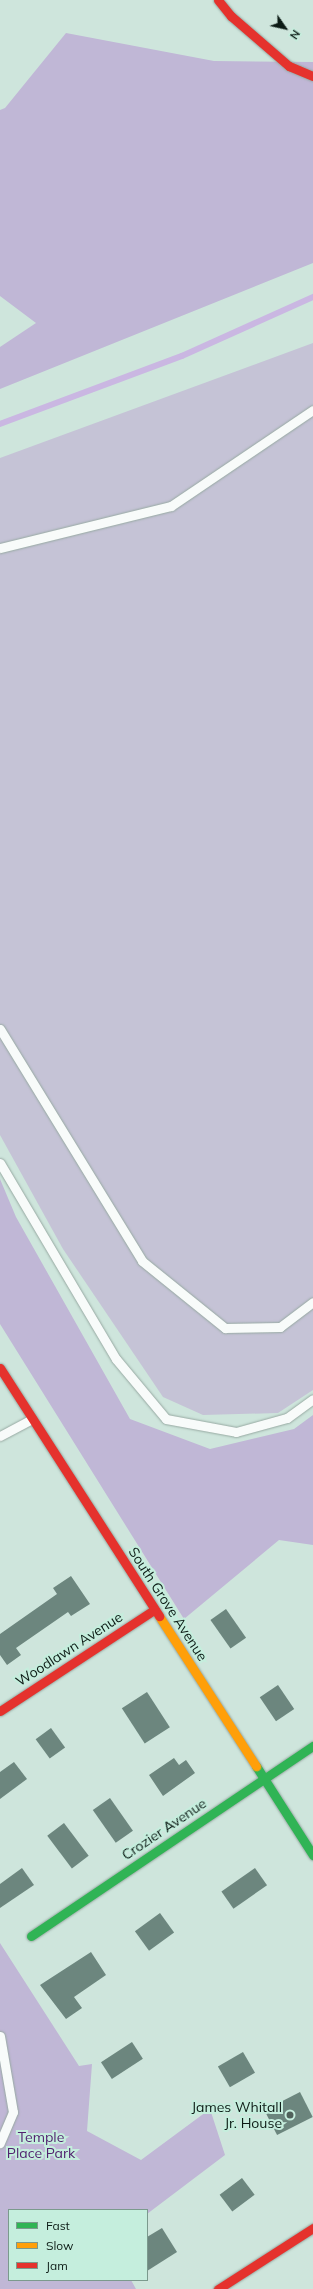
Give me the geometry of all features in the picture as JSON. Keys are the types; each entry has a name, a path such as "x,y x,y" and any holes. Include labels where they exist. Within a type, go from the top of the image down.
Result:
{"street":[{"path":"218,0 231,16 289,66 313,76"},
{"name":"South Grove Avenue","path":"0,1368 154,1610 313,1855"},
{"name":"Woodlawn Avenue","path":"0,1711 154,1610"},
{"name":"Crozier Avenue","path":"31,1936 313,1746"},
{"path":"218,2289 313,2228"}],"lane":[{"path":"0,548 171,506 313,410"},
{"path":"0,1029 142,1261 226,1328 280,1327 313,1302"},
{"path":"0,1163 116,1359 166,1419 236,1432 287,1418 313,1399"},
{"path":"0,1436 32,1419"},
{"path":"0,2036 13,2112 0,2143"}],"shaded area":[{"path":"313,343 313,1390 278,1413 203,1415 163,1397 63,1249 0,1135 0,458"}],"green space":[{"path":"66,33 214,61 313,62 313,263 0,389 0,347 36,323 0,296 0,110 5,108"},
{"path":"0,1179 16,1217 130,1419 210,1449 294,1429 313,1415 313,1545 279,1540 184,1619 0,1324"},
{"name":"Temple Place Park","path":"0,1943 79,2066 92,2064 87,2131 141,2160 210,2109 225,2155 148,2213 148,2209 8,2209 8,2281 132,2281 136,2289 0,2289"}],"building":[{"path":"71,1576 90,1604 71,1616 68,1612 16,1648 21,1655 7,1665 0,1655 0,1634 57,1594 53,1588"},
{"path":"226,1609 246,1638 231,1649 210,1620"},
{"path":"278,1685 294,1709 276,1721 260,1697"},
{"path":"147,1692 170,1727 145,1744 122,1708"},
{"path":"51,1728 65,1747 50,1759 36,1739"},
{"path":"174,1758 179,1765 186,1760 195,1773 163,1796 149,1775"},
{"path":"14,1762 27,1779 0,1799 0,1772"},
{"path":"110,1798 133,1831 116,1843 93,1810"},
{"path":"64,1823 89,1856 72,1868 47,1836"},
{"path":"22,1868 34,1885 0,1908 0,1884"},
{"path":"255,1868 267,1885 233,1909 221,1892"},
{"path":"160,1913 174,1932 149,1951 135,1931"},
{"path":"91,1952 106,1975 74,1997 82,2008 66,2019 40,1985"},
{"path":"132,2042 143,2059 112,2079 101,2062"},
{"path":"243,2052 255,2073 230,2087 218,2066"},
{"name":"James Whitall Jr. House","path":"300,2092 313,2117 277,2135 264,2110"},
{"path":"242,2178 255,2195 232,2212 220,2195"},
{"path":"162,2228 177,2252 148,2270 148,2236"}],"waterway":[{"path":"0,424 182,356 313,297"}],"traffic: fast":[{"path":"31,1936 313,1746"},
{"path":"256,1766 313,1855"}],"traffic: slow":[{"path":"159,1616 256,1766"}],"traffic: jam":[{"path":"218,0 231,16 289,66 313,76"},
{"path":"0,1368 159,1616"},
{"path":"0,1711 154,1610"},
{"path":"218,2289 313,2228"}],"place":[{"name":"James Whitall Jr. House","path":"290,2115"}]}
